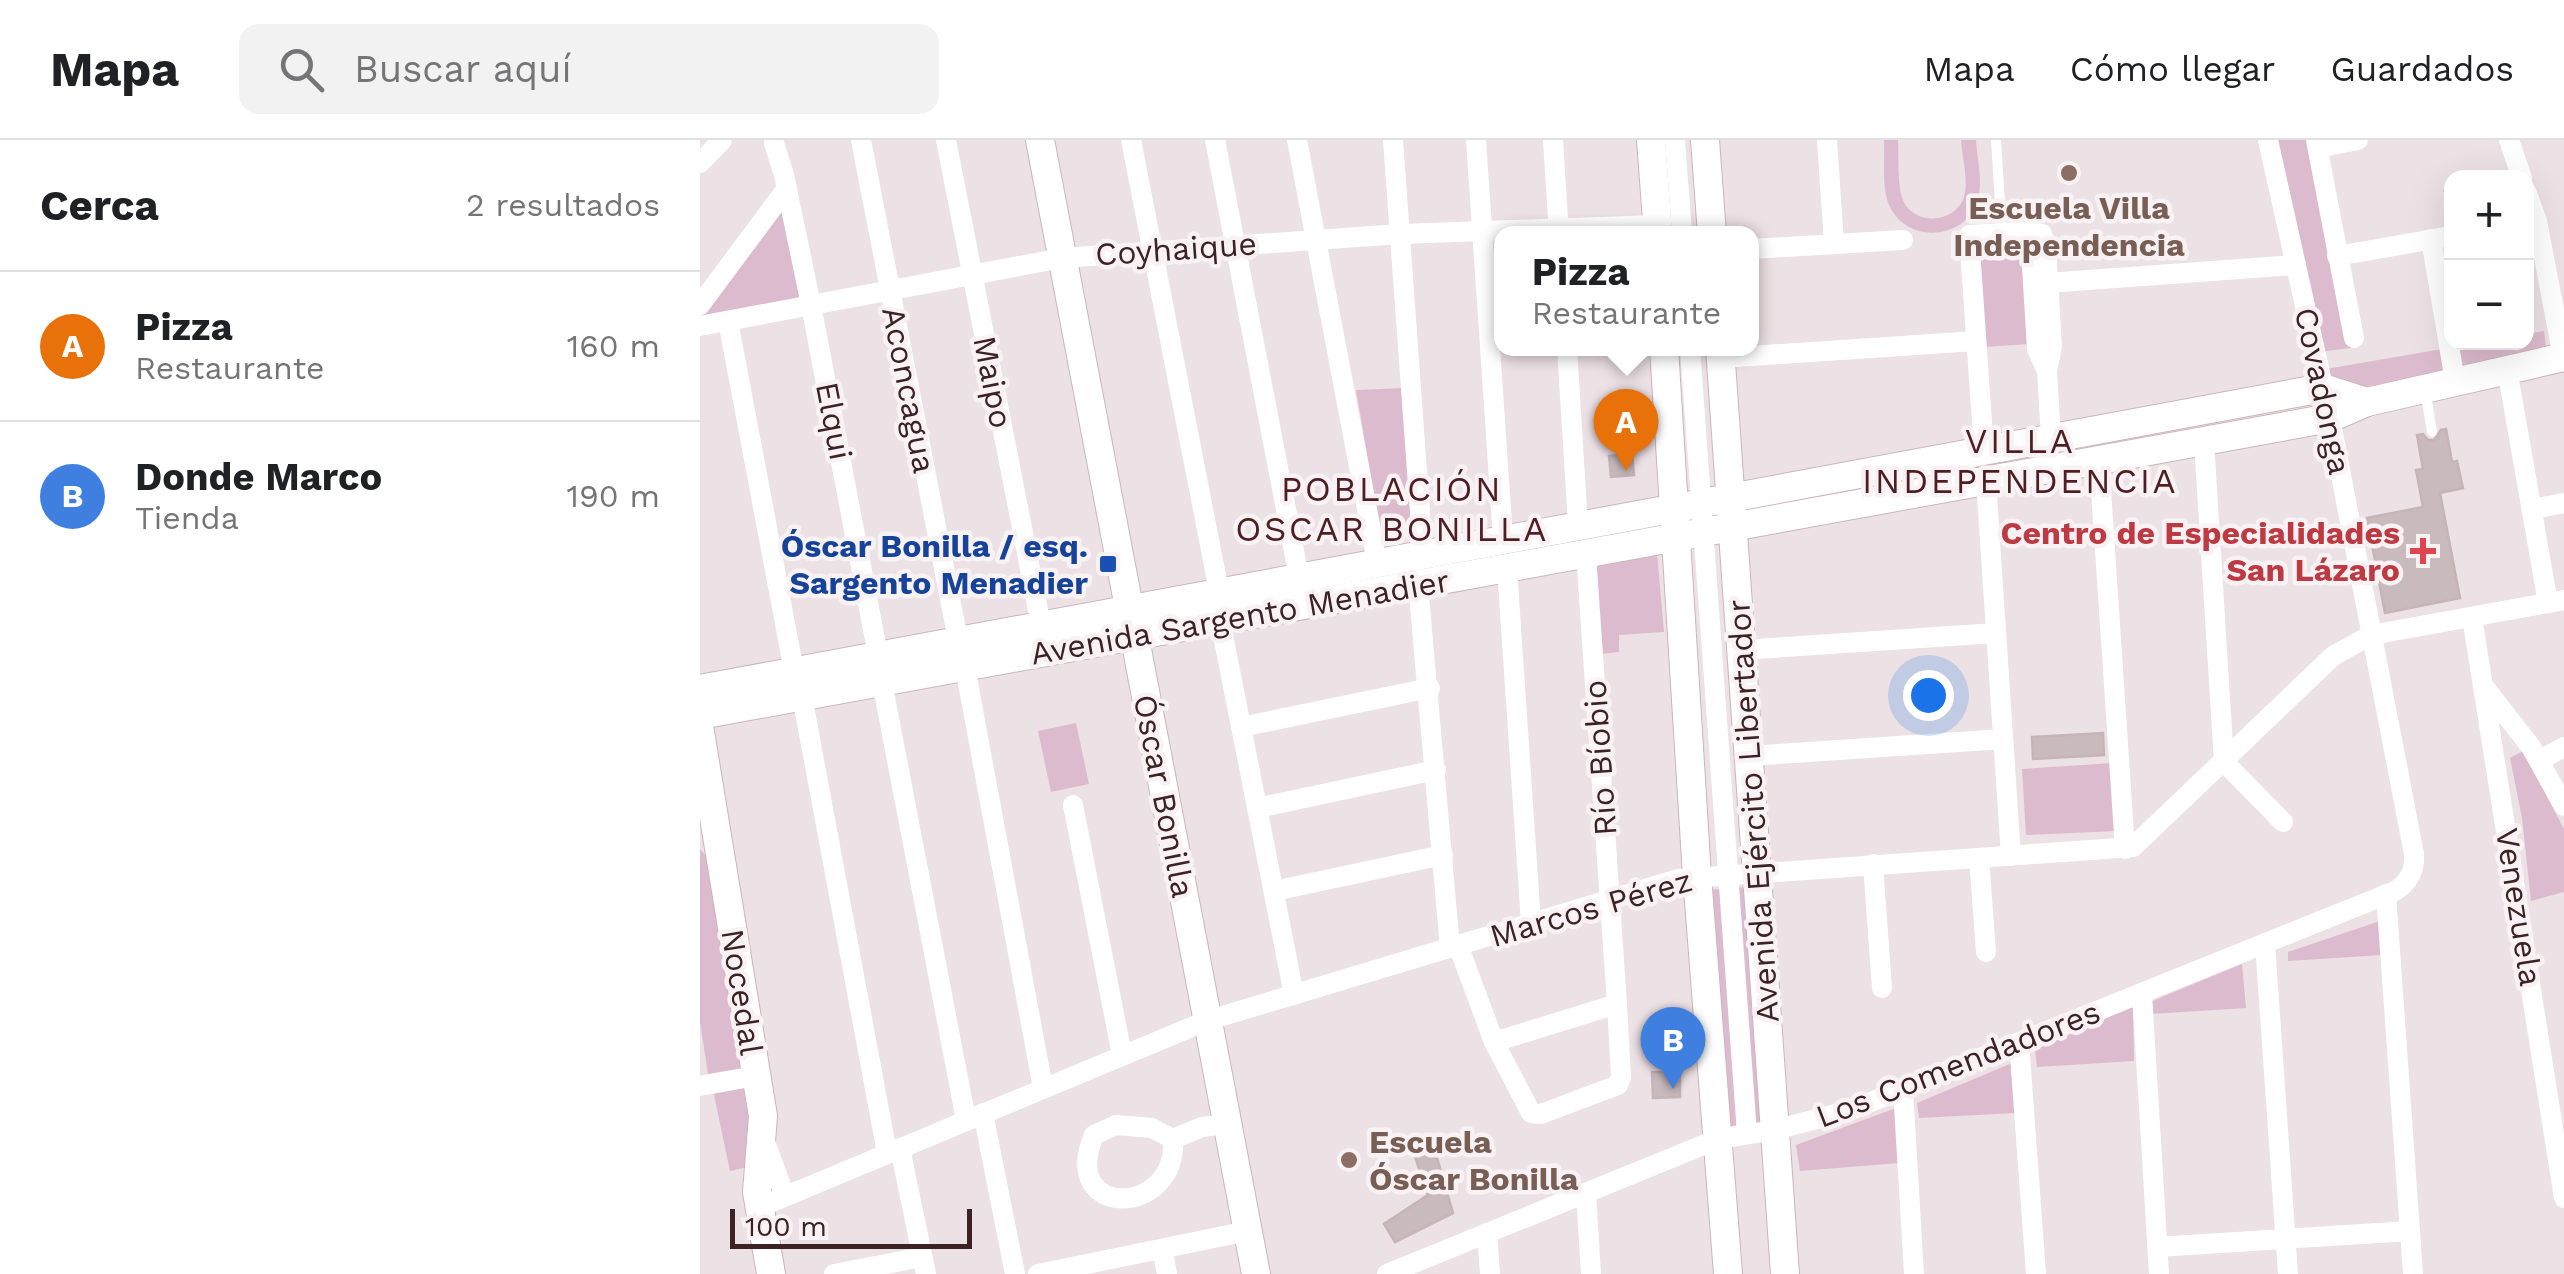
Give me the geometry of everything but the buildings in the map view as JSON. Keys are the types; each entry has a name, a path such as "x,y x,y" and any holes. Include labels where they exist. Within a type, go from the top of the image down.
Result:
{"main road":[{"name":"Óscar Bonilla","path":"1040,140 1256,1274"},
{"path":"1651,140 1665,226"},
{"path":"1705,140 1711,226"},
{"name":"Avenida Ejército Libertador","path":"1664,356 1728,1274"},
{"name":"Avenida Ejército Libertador","path":"1720,356 1757,872 1761,1132 1785,1274"},
{"name":"Avenida Sargento Menadier","path":"962,653 1041,625 1220,620 2330,418 2367,402 2564,357"},
{"name":"Avenida Sargento Menadier","path":"700,715 798,684 1131,622 1219,592 1378,562 2323,388 2367,402"},
{"name":"Avenida Sargento Menadier","path":"700,689 798,684"},
{"name":"Nocedal","path":"700,732 709,841 756,1076 762,1133 757,1176 772,1201 771,1274"}],"street":[{"path":"704,153 722,140"},
{"name":"Aconcagua","path":"861,140 1044,1088"},
{"name":"Maipo","path":"946,140 1041,625"},
{"path":"1131,140 1219,592"},
{"path":"1215,140 1299,577"},
{"path":"1297,140 1378,562"},
{"path":"1393,140 1423,554"},
{"path":"1476,140 1503,539"},
{"path":"1552,140 1559,226"},
{"path":"1667,226 1676,140"},
{"path":"1827,140 1834,244"},
{"name":"Covadonga","path":"2268,140 2330,418 2414,854 2410,878"},
{"path":"2354,338 2317,144 2358,140"},
{"path":"2508,140 2519,170"},
{"name":"Elqui","path":"774,144 812,305 880,668 974,1117 1015,1274"},
{"path":"700,305 787,188"},
{"path":"2534,230 2564,357"},
{"name":"Coyhaique","path":"700,326 1062,258 1235,244 1494,231"},
{"path":"1984,451 1969,235 2042,234 2040,283 2052,346 2047,372 2051,438"},
{"path":"2337,256 2441,238 2455,380"},
{"path":"1759,249 1903,240"},
{"path":"2040,283 2296,265"},
{"path":"728,320 893,1151 924,1266 834,1274"},
{"path":"1759,351 1976,341"},
{"path":"1567,356 1578,525"},
{"path":"1691,356 1728,874 1761,1132"},
{"path":"2099,460 2126,849 2142,842 2333,656 2371,636 2556,601 2532,509 2507,369"},
{"path":"2204,441 2224,762 2282,822"},
{"path":"1986,481 2012,856"},
{"path":"2532,509 2564,503"},
{"name":"Río Bíobio","path":"1494,1042 1534,1115 1620,1082 1618,1004 1586,554"},
{"path":"1506,568 1531,923"},
{"path":"1418,584 1454,946 1494,1042 1618,1004"},
{"name":"Venezuela","path":"2472,617 2557,1105 2564,1198"},
{"path":"1220,620 1294,995"},
{"path":"1742,650 1996,633"},
{"path":"1241,727 1430,688"},
{"path":"2484,688 2540,760 2564,806"},
{"path":"1749,756 2004,739"},
{"path":"2540,760 2564,747"},
{"path":"1257,808 1436,770"},
{"path":"1073,805 1122,1055"},
{"name":"Marcos Pérez","path":"772,1201 1206,1021 1698,876 2126,849"},
{"path":"1274,891 1442,855"},
{"path":"1979,858 1986,952"},
{"path":"1873,864 1882,988"},
{"name":"Los Comendadores","path":"1389,1274 1718,1139 1851,1110 2386,894 2410,878"},
{"path":"2386,894 2413,1274"},
{"path":"2265,943 2288,1274"},
{"path":"2142,993 2159,1274"},
{"path":"2019,1042 2036,1274"},
{"path":"700,1086 756,1076"},
{"path":"1903,1089 1914,1274"},
{"path":"1173,1139 1174,1160 1163,1180 1142,1194 1119,1201 1103,1197 1092,1184 1087,1167 1094,1135 1116,1124 1152,1128 1173,1139 1226,1124"},
{"path":"1586,1193 1591,1274"},
{"path":"1038,1274 1248,1231"},
{"path":"2157,1247 2410,1231"},
{"path":"1487,1233 1490,1274"},
{"path":"1162,1249 1167,1274"}],"lane":[{"path":"1996,140 2002,232"},
{"path":"2425,388 2432,432"}],"shaded area":[{"path":"1884,140 1898,140 1899,183 1907,206 1914,213 1933,218 1952,213 1964,197 1961,140 1976,140 1980,187 1971,214 1961,224 1937,233 1911,228 1900,220 1886,193"},
{"path":"2265,140 2313,140 2351,348 2310,353"},
{"path":"785,206 805,299 700,316"},
{"path":"2022,249 2029,344 1984,347 1977,253"},
{"path":"2544,331 2547,354 2341,391 2331,384 2326,369 2444,349 2534,350 2534,333"},
{"path":"1404,388 1412,536 1382,540 1356,390"},
{"path":"1657,553 1664,632 1619,635 1619,652 1600,654 1594,561"},
{"path":"1076,723 1089,784 1051,792 1038,731"},
{"path":"2523,751 2564,829 2564,892 2531,901 2522,818 2510,758"},
{"path":"2113,763 2117,831 2026,835 2022,769"},
{"path":"700,849 707,857 743,1068 708,1074 700,1022"},
{"path":"1746,887 1766,1119 1760,1124 1728,1126 1708,890"},
{"path":"2380,921 2382,955 2288,961 2288,952"},
{"path":"2242,964 2246,1008 2151,1014 2150,1002"},
{"path":"2133,1006 2134,1061 2037,1067 2035,1050"},
{"path":"2012,1063 2015,1113 1919,1118 1917,1103"},
{"path":"737,1085 744,1089 752,1142 748,1167 730,1171 713,1090"},
{"path":"1896,1108 1899,1163 1800,1171 1796,1145"}],"place":[{"name":"Escuela Villa Independencia","path":"2069,173"},
{"name":"Pizza","path":"1626,471"},
{"name":"Centro de Especialidades San Lázaro","path":"2423,551"},
{"name":"Óscar Bonilla / esq. Sargento Menadier","path":"1108,564"},
{"name":"Donde Marco","path":"1673,1089"},
{"name":"Escuela Óscar Bonilla","path":"1349,1160"}],"district":[{"name":"VILLA INDEPENDENCIA","path":"2020,461"},
{"name":"POBLACIÓN OSCAR BONILLA","path":"1392,509"}]}
